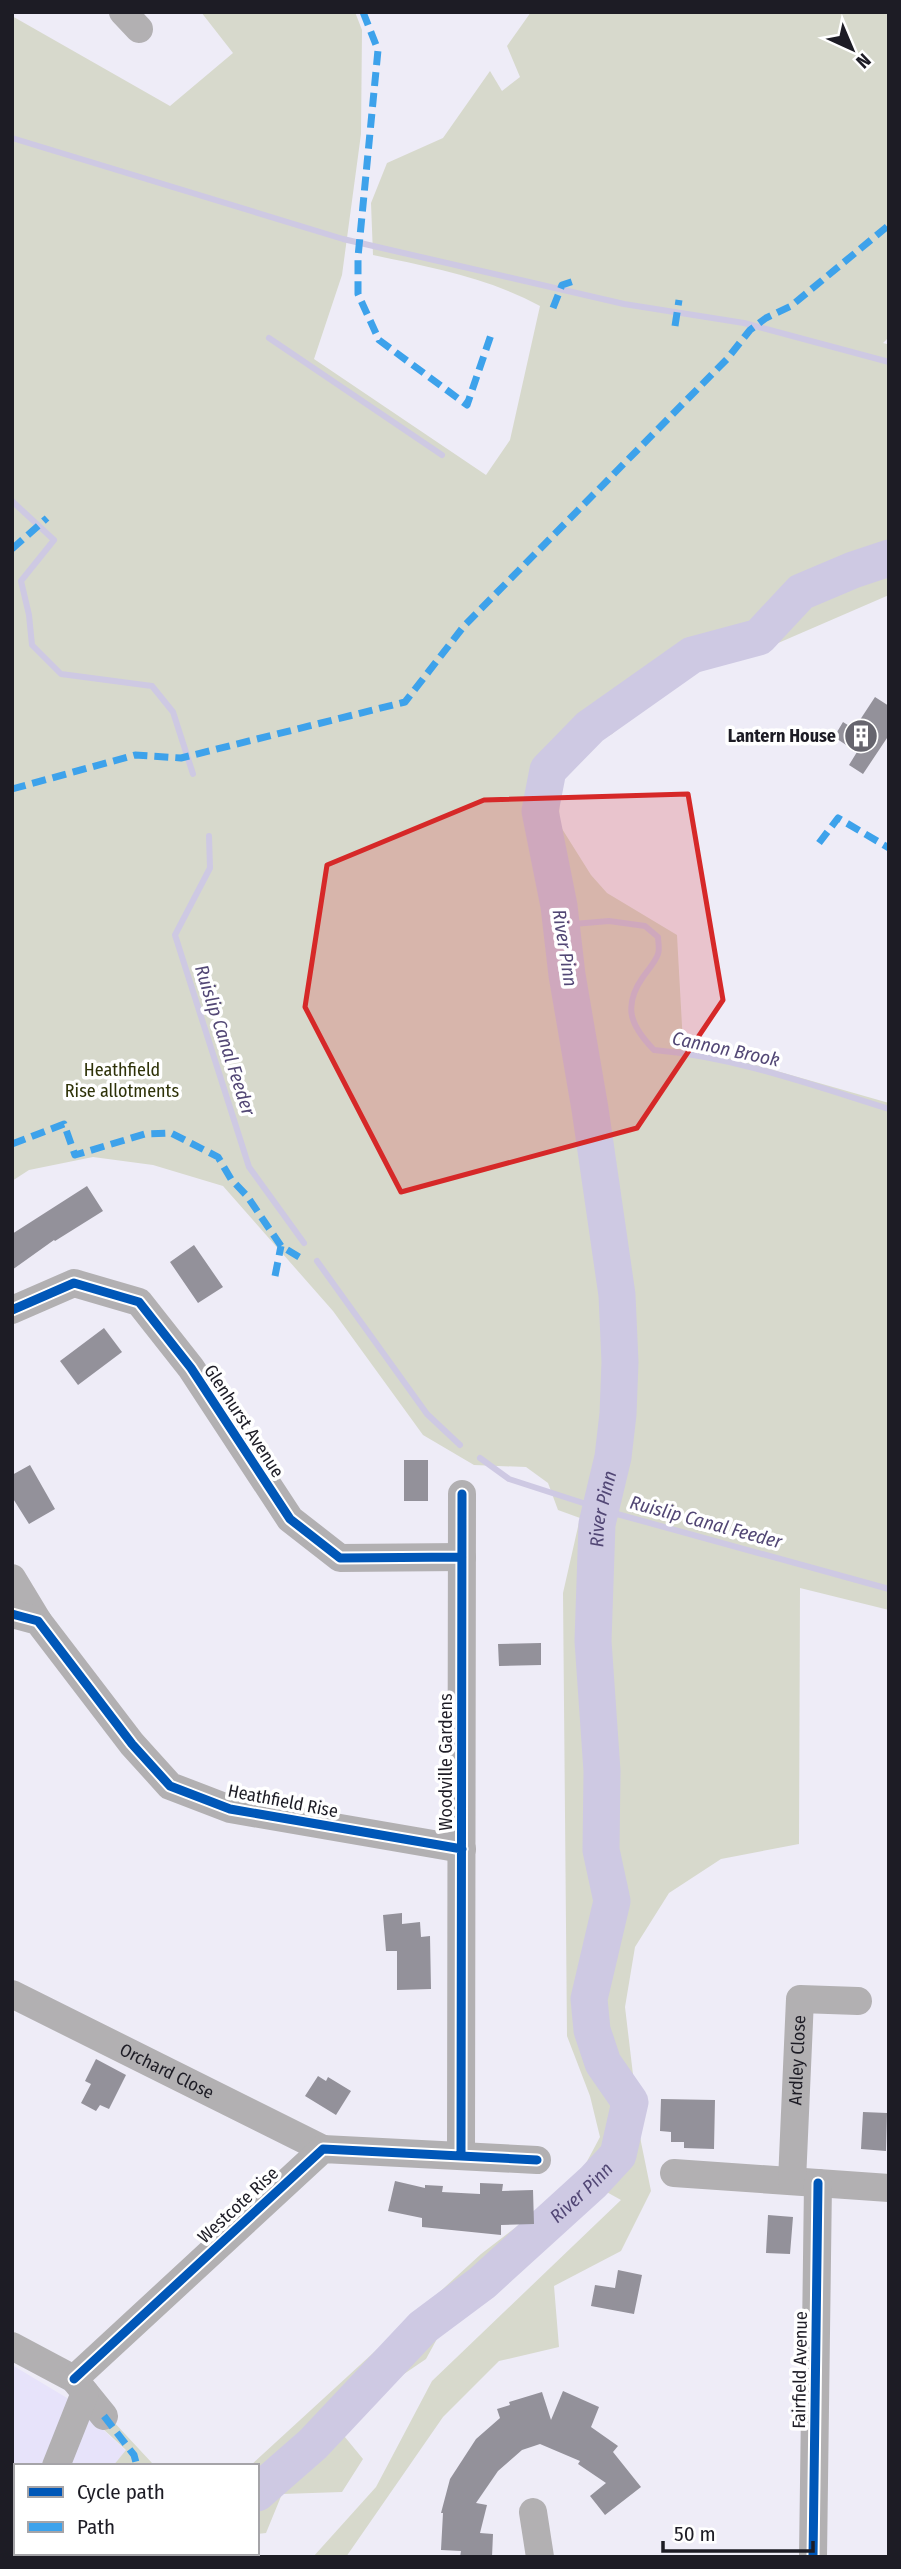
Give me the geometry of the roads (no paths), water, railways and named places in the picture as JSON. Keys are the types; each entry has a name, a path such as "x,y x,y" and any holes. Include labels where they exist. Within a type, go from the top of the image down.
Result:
{"street":[{"name":"Glenhurst Avenue","path":"12,1310 74,1283 139,1301 191,1368 290,1520 340,1558 462,1557"},
{"name":"Woodville Gardens","path":"461,2156 463,1494"},
{"path":"12,1578 25,1617"},
{"name":"Heathfield Rise","path":"25,1617 170,1786 230,1809 462,1849"},
{"name":"Orchard Close","path":"12,1994 323,2149"},
{"name":"Ardley Close","path":"805,2182 800,1999 858,2001"},
{"path":"323,2149 537,2160"},
{"name":"Westcote Rise","path":"79,2386 323,2149"},
{"path":"674,2173 889,2188"},
{"name":"Fairfield Avenue","path":"805,2182 813,2557"},
{"path":"12,2346 79,2386 104,2416"},
{"path":"57,2464 79,2386"},
{"path":"533,2512 540,2557"}],"waterway":[{"path":"12,138 343,239 624,304 744,323 889,362"},
{"path":"269,338 442,455"},
{"name":"Ruislip Canal Feeder","path":"12,501 54,540 21,581 29,615 32,645 61,674 152,686 173,712 193,774"},
{"name":"Ruislip Canal Feeder","path":"259,2491 313,2444 423,2327 482,2283 593,2182 618,2155 630,2102 603,2063 592,2030 589,1999 612,1901 601,1850 602,1771 593,1641 597,1524 613,1457 618,1414 620,1362 617,1295 567,975 559,906 540,811 548,770 590,727 692,655 759,637 801,592 889,558"},
{"name":"Ruislip Canal Feeder","path":"209,836 210,868 175,935 249,1167 304,1243"},
{"name":"Cannon Brook","path":"562,925 609,921 645,926 658,937 657,957 636,988 631,1007 635,1024 654,1050 744,1065 889,1109"},
{"name":"Ruislip Canal Feeder","path":"317,1261 427,1414 460,1445"},
{"name":"Ruislip Canal Feeder","path":"480,1458 509,1479 617,1514 889,1589"}],"place":[{"name":"Lantern House","path":"861,736"}],"water label":[{"name":"River Pinn","path":"565,948"},
{"name":"River Pinn","path":"604,1509"},
{"name":"River Pinn","path":"580,2191"}],"park label":[{"name":"Heathfield Rise allotments","path":"122,1080"}]}
